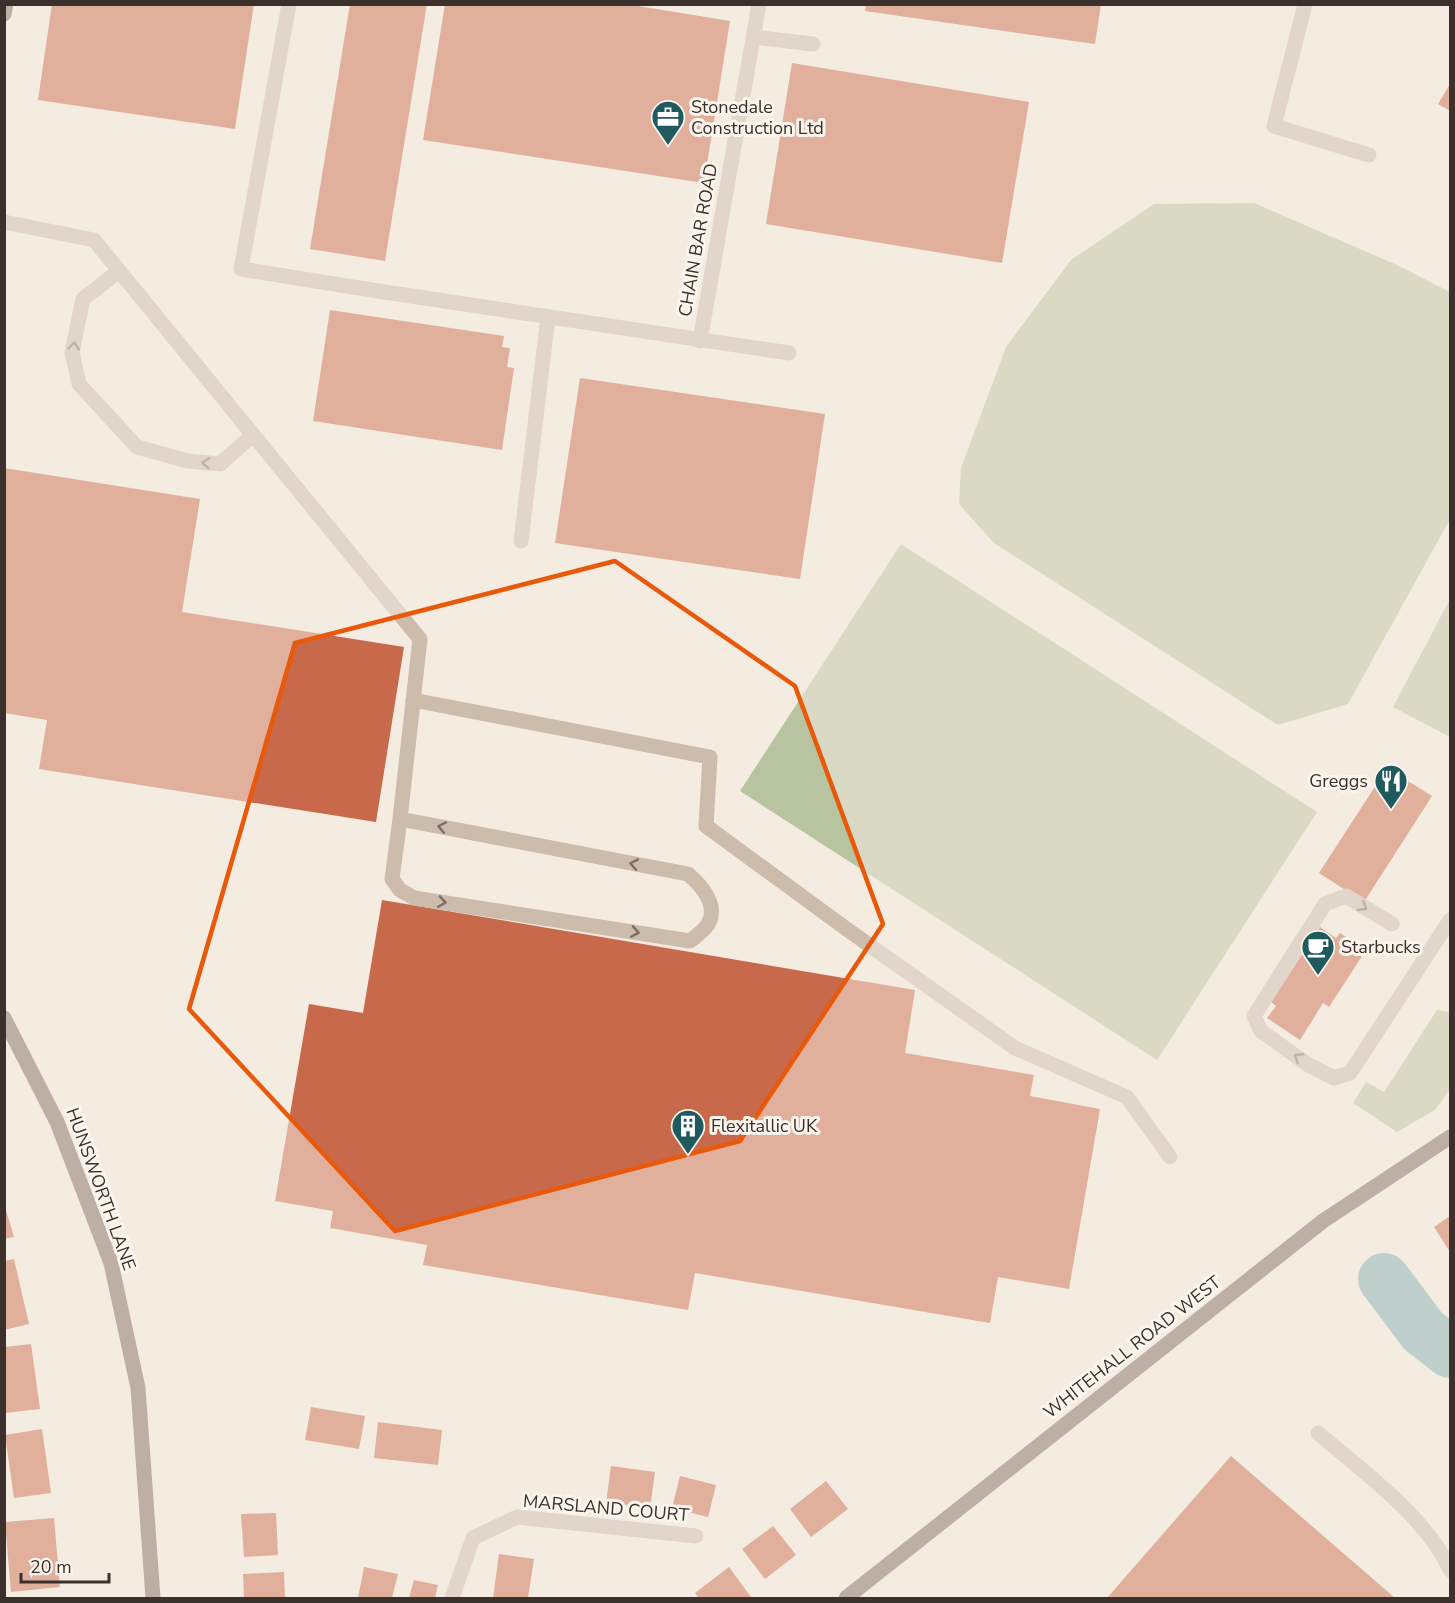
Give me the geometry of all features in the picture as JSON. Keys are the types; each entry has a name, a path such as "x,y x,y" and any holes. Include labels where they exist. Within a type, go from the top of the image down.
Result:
{"main road":[{"path":"4,14 6,4"},
{"name":"HUNSWORTH LANE","path":"4,1018 57,1122 111,1263 138,1388 153,1599"},
{"name":"WHITEHALL ROAD WEST","path":"846,1599 1323,1221 1450,1137"}],"street":[{"name":"CHAIN BAR ROAD","path":"289,4 241,269 789,353"},
{"name":"CHAIN BAR ROAD","path":"700,340 759,4"},
{"path":"1305,4 1274,126 1369,155"},
{"path":"754,37 813,44"},
{"path":"4,222 94,240 420,639 392,879 400,890 414,898 690,941 709,923 711,909 708,898 700,884 688,874 400,819"},
{"path":"119,271 83,299 72,352 79,384 137,447 188,461 220,464 253,435"},
{"path":"521,541 548,317"},
{"path":"413,700 710,757 706,826 1016,1048 1127,1097 1170,1157"},
{"path":"1392,924 1346,896 1325,904 1254,1016 1261,1031 1307,1064 1334,1078 1350,1073 1450,920"},
{"path":"1318,1433 1412,1514 1444,1555 1450,1570"},
{"name":"MARSLAND COURT","path":"452,1599 473,1538 517,1517 696,1536"}],"highlighted area":[{"path":"615,561 795,686 883,924 740,1141 395,1231 189,1009 295,643"}],"green space":[{"path":"1254,203 1397,265 1450,292 1450,519 1348,704 1278,725 994,543 959,504 961,468 1006,347 1071,260 1154,204"},
{"path":"901,544 1317,812 1157,1060 740,791"},
{"path":"1450,599 1450,737 1393,707"},
{"path":"1437,1010 1450,1012 1450,1089 1435,1110 1397,1132 1353,1103 1366,1082 1384,1092"}],"building":[{"path":"52,4 254,4 235,129 38,100"},
{"path":"350,4 427,4 385,261 310,249"},
{"path":"445,4 626,4 730,21 704,183 423,140"},
{"path":"866,4 1101,4 1095,44 865,11"},
{"path":"792,63 1029,102 1002,263 766,224"},
{"path":"1450,84 1450,111 1438,104"},
{"path":"330,310 504,336 502,347 510,348 507,367 514,368 502,450 313,421"},
{"path":"580,378 825,414 800,579 555,543"},
{"path":"4,468 200,499 182,612 404,647 376,822 39,769 47,720 4,713"},
{"path":"1387,768 1432,796 1364,902 1319,873"},
{"name":"Flexitallic UK","path":"382,900 915,990 905,1053 1034,1075 1030,1096 1100,1109 1069,1289 998,1277 990,1323 695,1273 688,1310 423,1265 427,1245 330,1228 333,1211 275,1201 309,1004 363,1013"},
{"name":"Starbucks","path":"1320,927 1336,938 1340,933 1366,950 1329,1007 1323,1003 1300,1040 1267,1018 1276,1006 1271,1002"},
{"path":"4,1203 14,1237 4,1239"},
{"path":"1450,1216 1450,1252 1434,1227"},
{"path":"14,1259 29,1324 4,1330 4,1261"},
{"path":"31,1344 40,1409 5,1413 4,1347"},
{"path":"311,1407 365,1416 359,1449 305,1440"},
{"path":"378,1422 442,1430 438,1465 374,1458"},
{"path":"42,1429 51,1493 14,1498 5,1435"},
{"path":"1231,1456 1395,1598 1107,1598"},
{"path":"611,1466 655,1472 650,1508 606,1503"},
{"path":"680,1476 716,1485 708,1517 672,1508"},
{"path":"826,1481 848,1509 811,1537 790,1509"},
{"path":"276,1513 278,1555 244,1557 241,1514"},
{"path":"54,1518 60,1587 11,1592 5,1522"},
{"path":"773,1526 796,1555 765,1579 742,1549"},
{"path":"499,1554 534,1559 528,1598 493,1598"},
{"path":"364,1567 398,1574 392,1598 358,1598"},
{"path":"729,1567 751,1597 699,1598 695,1593"},
{"path":"284,1572 285,1598 244,1598 243,1574"},
{"path":"414,1580 438,1585 435,1598 409,1598"}],"waterway":[{"path":"1384,1279 1423,1331 1450,1352"}],"place":[{"name":"Stonedale Construction Ltd","path":"668,146"},
{"name":"Greggs","path":"1391,810"},
{"name":"Starbucks","path":"1318,976"},
{"name":"Flexitallic UK","path":"688,1155"}]}
